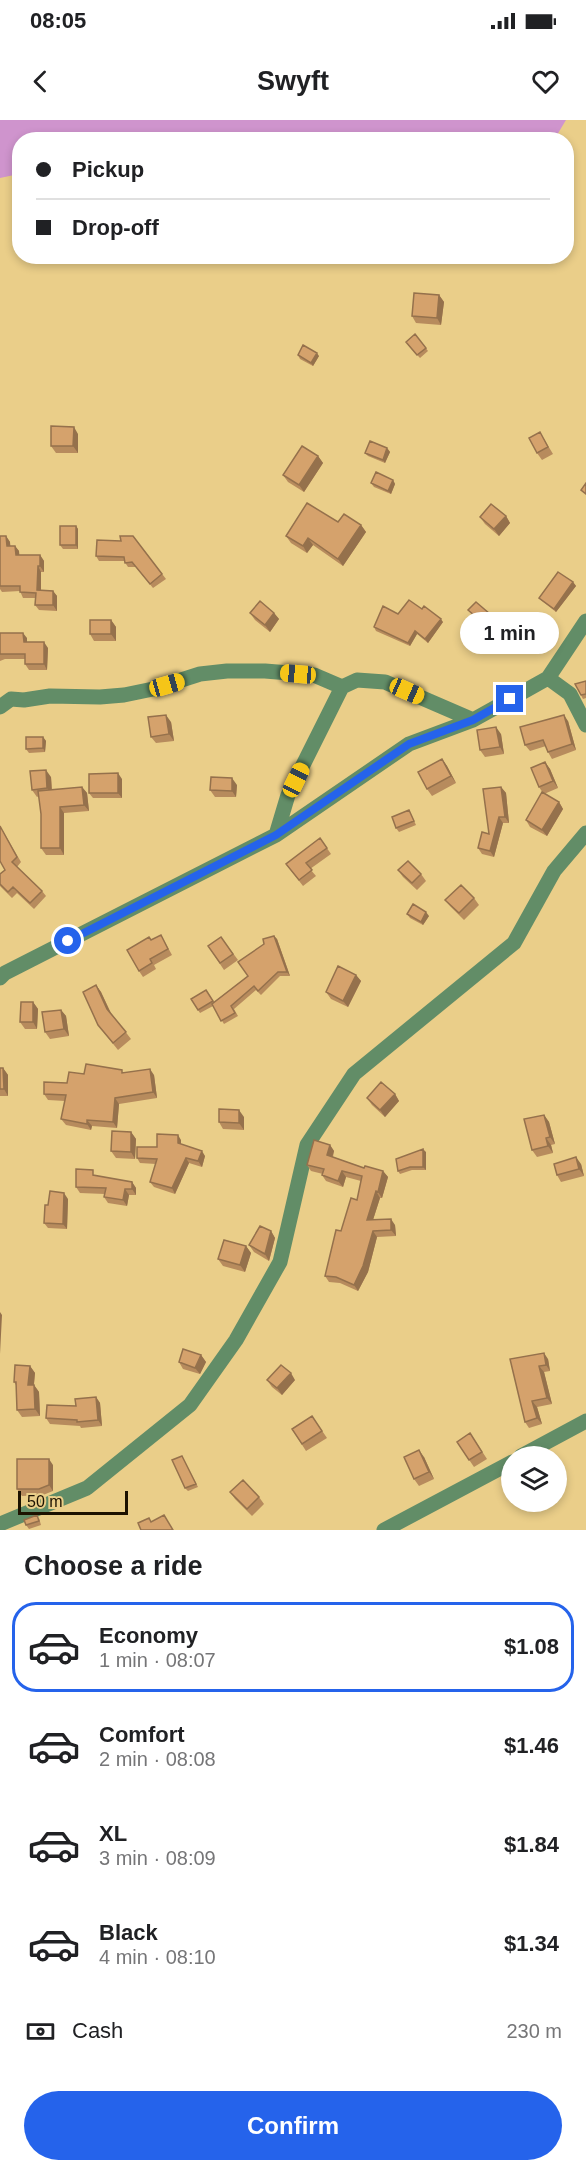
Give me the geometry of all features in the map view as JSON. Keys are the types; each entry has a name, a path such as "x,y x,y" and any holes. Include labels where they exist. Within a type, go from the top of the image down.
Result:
{"street":[{"path":"0,978 5,973 276,835 409,744 473,720 548,678 586,621"},
{"path":"0,707 11,699 124,695 153,689 200,674 227,671 314,675 342,687"},
{"path":"548,678 570,694 586,725"},
{"path":"276,835 288,795 342,687 357,681 385,682 473,720"},
{"path":"0,1524 87,1488 189,1405 236,1340 280,1262 307,1145 354,1074 514,943 554,871 586,833"},
{"path":"540,1446 586,1421"},
{"path":"384,1530 501,1467"}],"shaded area":[{"path":"0,120 566,120 559,132 12,132 12,175 0,178"}],"building":[{"path":"414,293 439,295 437,318 412,316"},
{"path":"415,334 426,348 417,355 406,342"},
{"path":"303,345 317,353 311,363 298,355"},
{"path":"51,426 74,427 73,446 51,446"},
{"path":"540,432 548,447 537,453 529,438"},
{"path":"370,441 387,448 383,460 365,453"},
{"path":"302,446 318,456 299,485 283,475"},
{"path":"376,472 393,480 388,491 371,483"},
{"path":"586,483 586,494 581,490"},
{"path":"307,503 338,522 344,514 361,525 338,559 308,538 303,546 286,536"},
{"path":"491,504 506,516 494,529 480,517"},
{"path":"60,526 76,526 76,545 60,545"},
{"path":"0,536 6,536 7,546 15,546 16,555 40,555 37,590 53,591 53,605 35,605 36,593 20,592 20,586 0,586"},
{"path":"120,536 133,536 162,574 150,584 132,562 125,563 124,557 96,556 97,540 121,541"},
{"path":"558,572 573,582 554,609 539,598"},
{"path":"409,600 422,609 424,606 441,619 425,639 415,631 408,643 374,627 383,606 398,614"},
{"path":"260,601 274,613 265,625 250,613"},
{"path":"476,602 490,614 482,622 468,610"},
{"path":"90,620 111,620 111,634 90,634"},
{"path":"0,633 23,633 24,642 44,642 44,664 25,664 25,654 0,654"},
{"path":"586,681 586,694 581,695 575,684"},
{"path":"166,715 169,734 151,737 148,717"},
{"path":"564,715 572,744 548,752 543,740 525,745 520,727"},
{"path":"496,727 500,747 480,750 477,730"},
{"path":"26,737 43,737 43,748 26,749"},
{"path":"442,759 451,776 427,789 418,772"},
{"path":"545,762 553,781 539,787 531,768"},
{"path":"46,770 47,788 32,790 30,771"},
{"path":"118,773 118,793 89,793 89,774"},
{"path":"211,777 232,778 232,791 210,790"},
{"path":"82,787 84,805 60,807 60,848 41,848 38,791"},
{"path":"501,787 505,817 499,817 490,851 478,848 482,832 489,834 483,789"},
{"path":"542,792 559,802 542,830 526,820"},
{"path":"409,810 414,821 396,828 392,817"},
{"path":"0,826 17,857 12,862 42,891 30,903 13,887 8,892 0,884 0,874 5,870 0,861"},
{"path":"320,838 327,848 306,863 312,870 299,880 286,864"},
{"path":"408,861 421,874 412,883 398,870"},
{"path":"461,885 474,898 459,913 445,900"},
{"path":"413,904 426,912 421,922 407,914"},
{"path":"161,935 168,949 150,959 152,963 139,971 127,950 149,937 151,940"},
{"path":"274,936 287,972 278,972 258,991 254,986 231,1006 235,1013 221,1021 212,1004 248,976 238,962 264,944 263,939"},
{"path":"221,937 233,954 220,963 208,946"},
{"path":"338,966 356,975 343,1001 326,992"},
{"path":"96,985 107,1009 126,1032 113,1043 98,1025 83,992"},
{"path":"206,990 213,1001 198,1010 191,999"},
{"path":"21,1002 33,1002 33,1022 20,1022"},
{"path":"61,1010 64,1029 45,1032 42,1012"},
{"path":"86,1064 122,1070 122,1073 150,1069 153,1092 115,1098 113,1122 87,1120 87,1124 61,1119 66,1095 44,1094 44,1082 67,1083 69,1072 84,1074"},
{"path":"0,1068 3,1068 4,1089 0,1089"},
{"path":"381,1082 395,1094 380,1110 367,1098"},
{"path":"219,1109 239,1110 239,1123 219,1122"},
{"path":"544,1115 550,1137 546,1138 548,1146 532,1150 524,1119"},
{"path":"112,1131 131,1132 131,1152 111,1151"},
{"path":"157,1134 178,1135 178,1143 202,1151 198,1161 186,1158 172,1188 150,1182 157,1159 137,1158 137,1147 157,1147"},
{"path":"314,1140 330,1145 327,1155 364,1168 365,1166 383,1171 367,1220 391,1219 391,1230 373,1231 363,1266 354,1285 336,1277 325,1276 336,1230 341,1231 351,1198 357,1200 362,1176 342,1171 338,1181 322,1175 324,1169 307,1165"},
{"path":"423,1149 423,1167 410,1167 398,1171 396,1159"},
{"path":"576,1157 579,1169 557,1175 554,1164"},
{"path":"76,1169 93,1170 93,1175 132,1182 132,1189 125,1189 123,1200 104,1197 106,1188 76,1187"},
{"path":"50,1191 64,1193 63,1224 44,1223 45,1205 48,1205"},
{"path":"260,1226 271,1231 265,1254 249,1245"},
{"path":"224,1240 246,1246 240,1265 218,1259"},
{"path":"183,1349 201,1355 195,1368 179,1362"},
{"path":"544,1353 546,1365 539,1366 547,1398 532,1401 537,1418 525,1422 510,1359"},
{"path":"15,1365 30,1366 28,1385 34,1385 35,1409 17,1410"},
{"path":"281,1365 291,1373 277,1388 267,1380"},
{"path":"96,1397 98,1420 77,1422 77,1420 46,1418 47,1405 76,1406 75,1399"},
{"path":"312,1416 322,1431 302,1444 292,1429"},
{"path":"470,1433 482,1452 469,1460 457,1442"},
{"path":"419,1450 429,1472 414,1479 404,1457"},
{"path":"182,1456 196,1484 185,1488 172,1460"},
{"path":"17,1459 49,1459 49,1485 39,1489 17,1489"},
{"path":"243,1480 259,1497 247,1509 230,1492"},
{"path":"37,1515 39,1521 26,1525 24,1520"},
{"path":"164,1515 173,1530 141,1530 138,1523 149,1518 151,1522"}],"route":[{"path":"68,941 276,835 409,744 473,720 510,699"}]}
